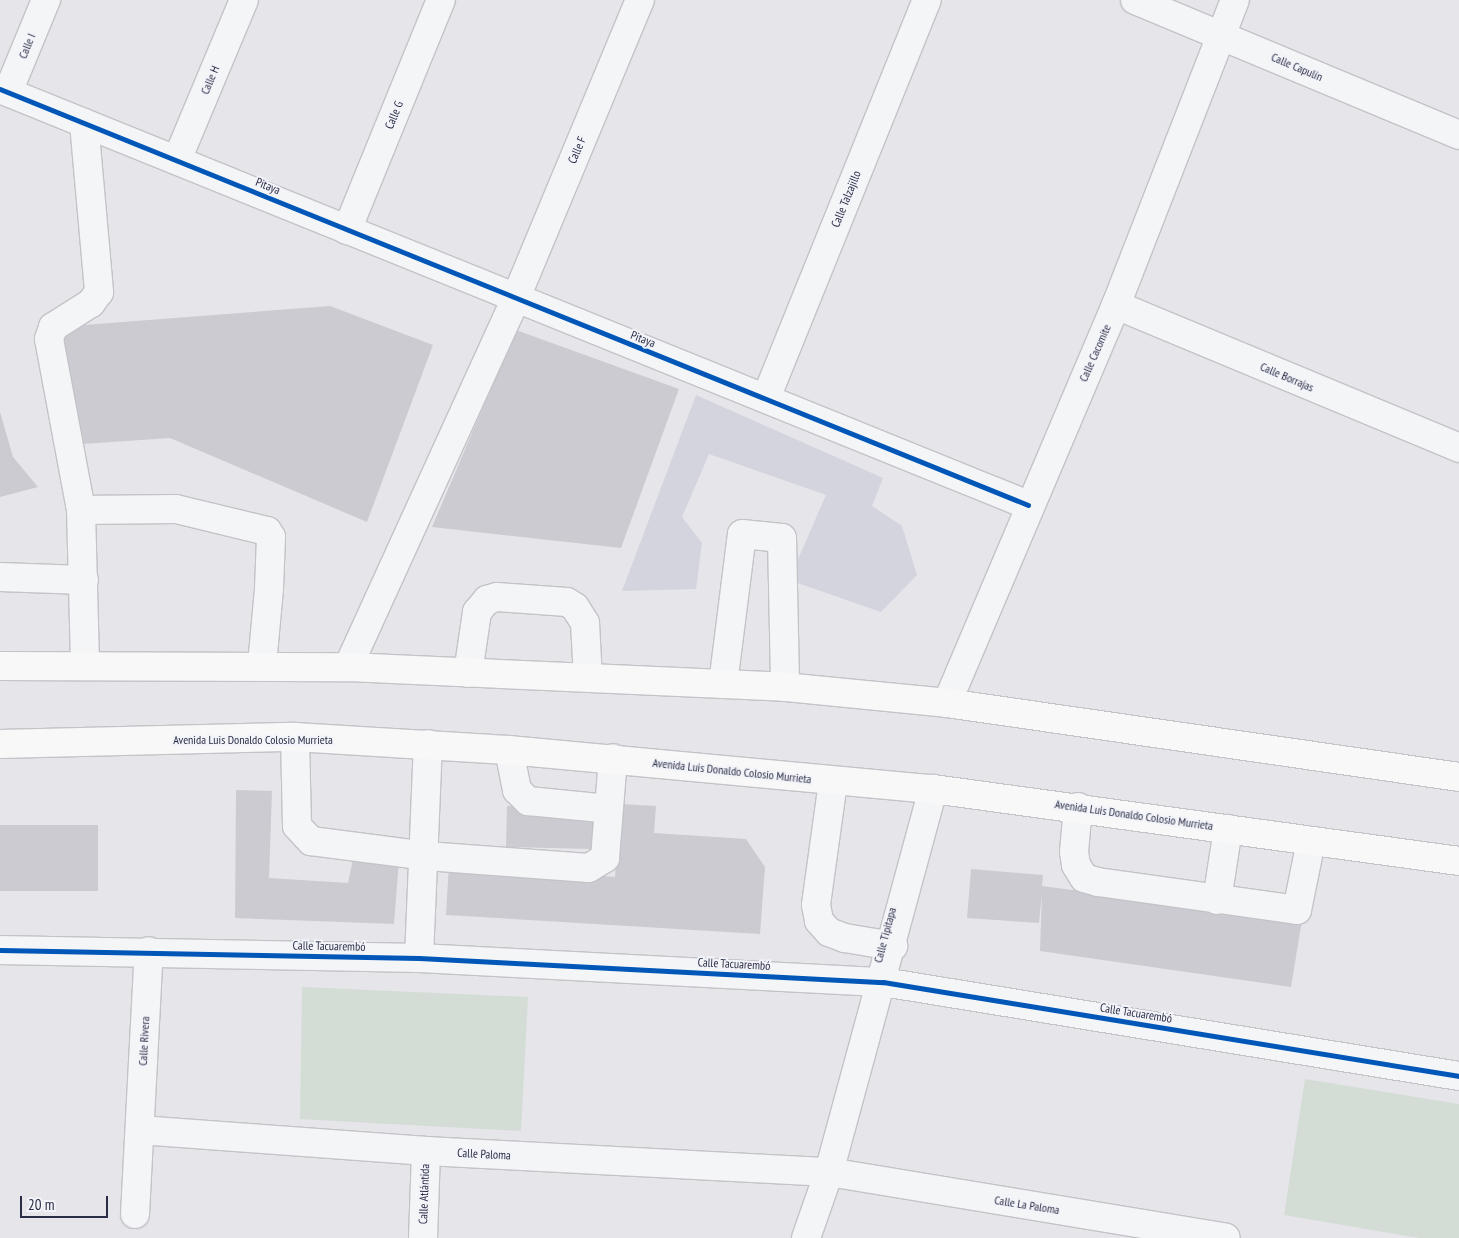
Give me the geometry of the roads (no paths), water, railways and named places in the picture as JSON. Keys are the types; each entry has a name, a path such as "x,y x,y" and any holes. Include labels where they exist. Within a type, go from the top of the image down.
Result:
{"main road":[{"path":"0,666 262,665 348,667 785,688 947,702 1459,777"},
{"name":"Avenida Luis Donaldo Colosio Murrieta","path":"0,744 295,737 428,744 613,758 833,782 933,789 1078,807 1459,861"}],"street":[{"name":"Calle I","path":"4,91 46,0"},
{"name":"Calle H","path":"177,160 244,0"},
{"name":"Calle G","path":"347,230 441,0"},
{"name":"Calle F","path":"348,667 515,300 640,0"},
{"name":"Calle Talzajillo","path":"766,398 927,0"},
{"name":"Calle Capulín","path":"1135,0 1459,135"},
{"name":"Calle Cacomite","path":"947,702 1028,505 1116,305 1235,0"},
{"name":"Pitaya","path":"4,91 177,160 515,300 766,398 1028,505"},
{"path":"84,123 99,292 91,303 53,327 49,339 81,510 85,666"},
{"name":"Calle Borrajas","path":"1116,305 1459,448"},
{"path":"81,510 176,509 267,531 269,580 262,665"},
{"path":"723,684 742,534 782,538 785,688"},
{"path":"0,576 84,580"},
{"path":"468,673 477,612 487,600 498,597 567,602 575,607 585,623 588,678"},
{"path":"295,737 297,826 303,836 311,841 426,856 595,867 605,858 613,758"},
{"path":"419,958 426,856 428,744"},
{"path":"509,750 517,790 528,801 609,809"},
{"path":"833,782 816,905 819,921 829,932 844,938 893,946"},
{"name":"Calle Tipitapa","path":"806,1238 829,1172 883,982 933,789"},
{"path":"1078,807 1074,852 1084,878 1217,900 1298,910 1311,841"},
{"path":"1217,900 1228,829"},
{"name":"Calle Tacuarembó","path":"0,950 149,951 419,958 883,982 1459,1076"},
{"name":"Calle Rivera","path":"135,1214 149,951"},
{"name":"Calle Paloma","path":"140,1130 426,1151 829,1172"},
{"name":"Calle Atlántida","path":"423,1238 426,1151"},
{"name":"Calle La Paloma","path":"829,1172 1226,1238"}]}
